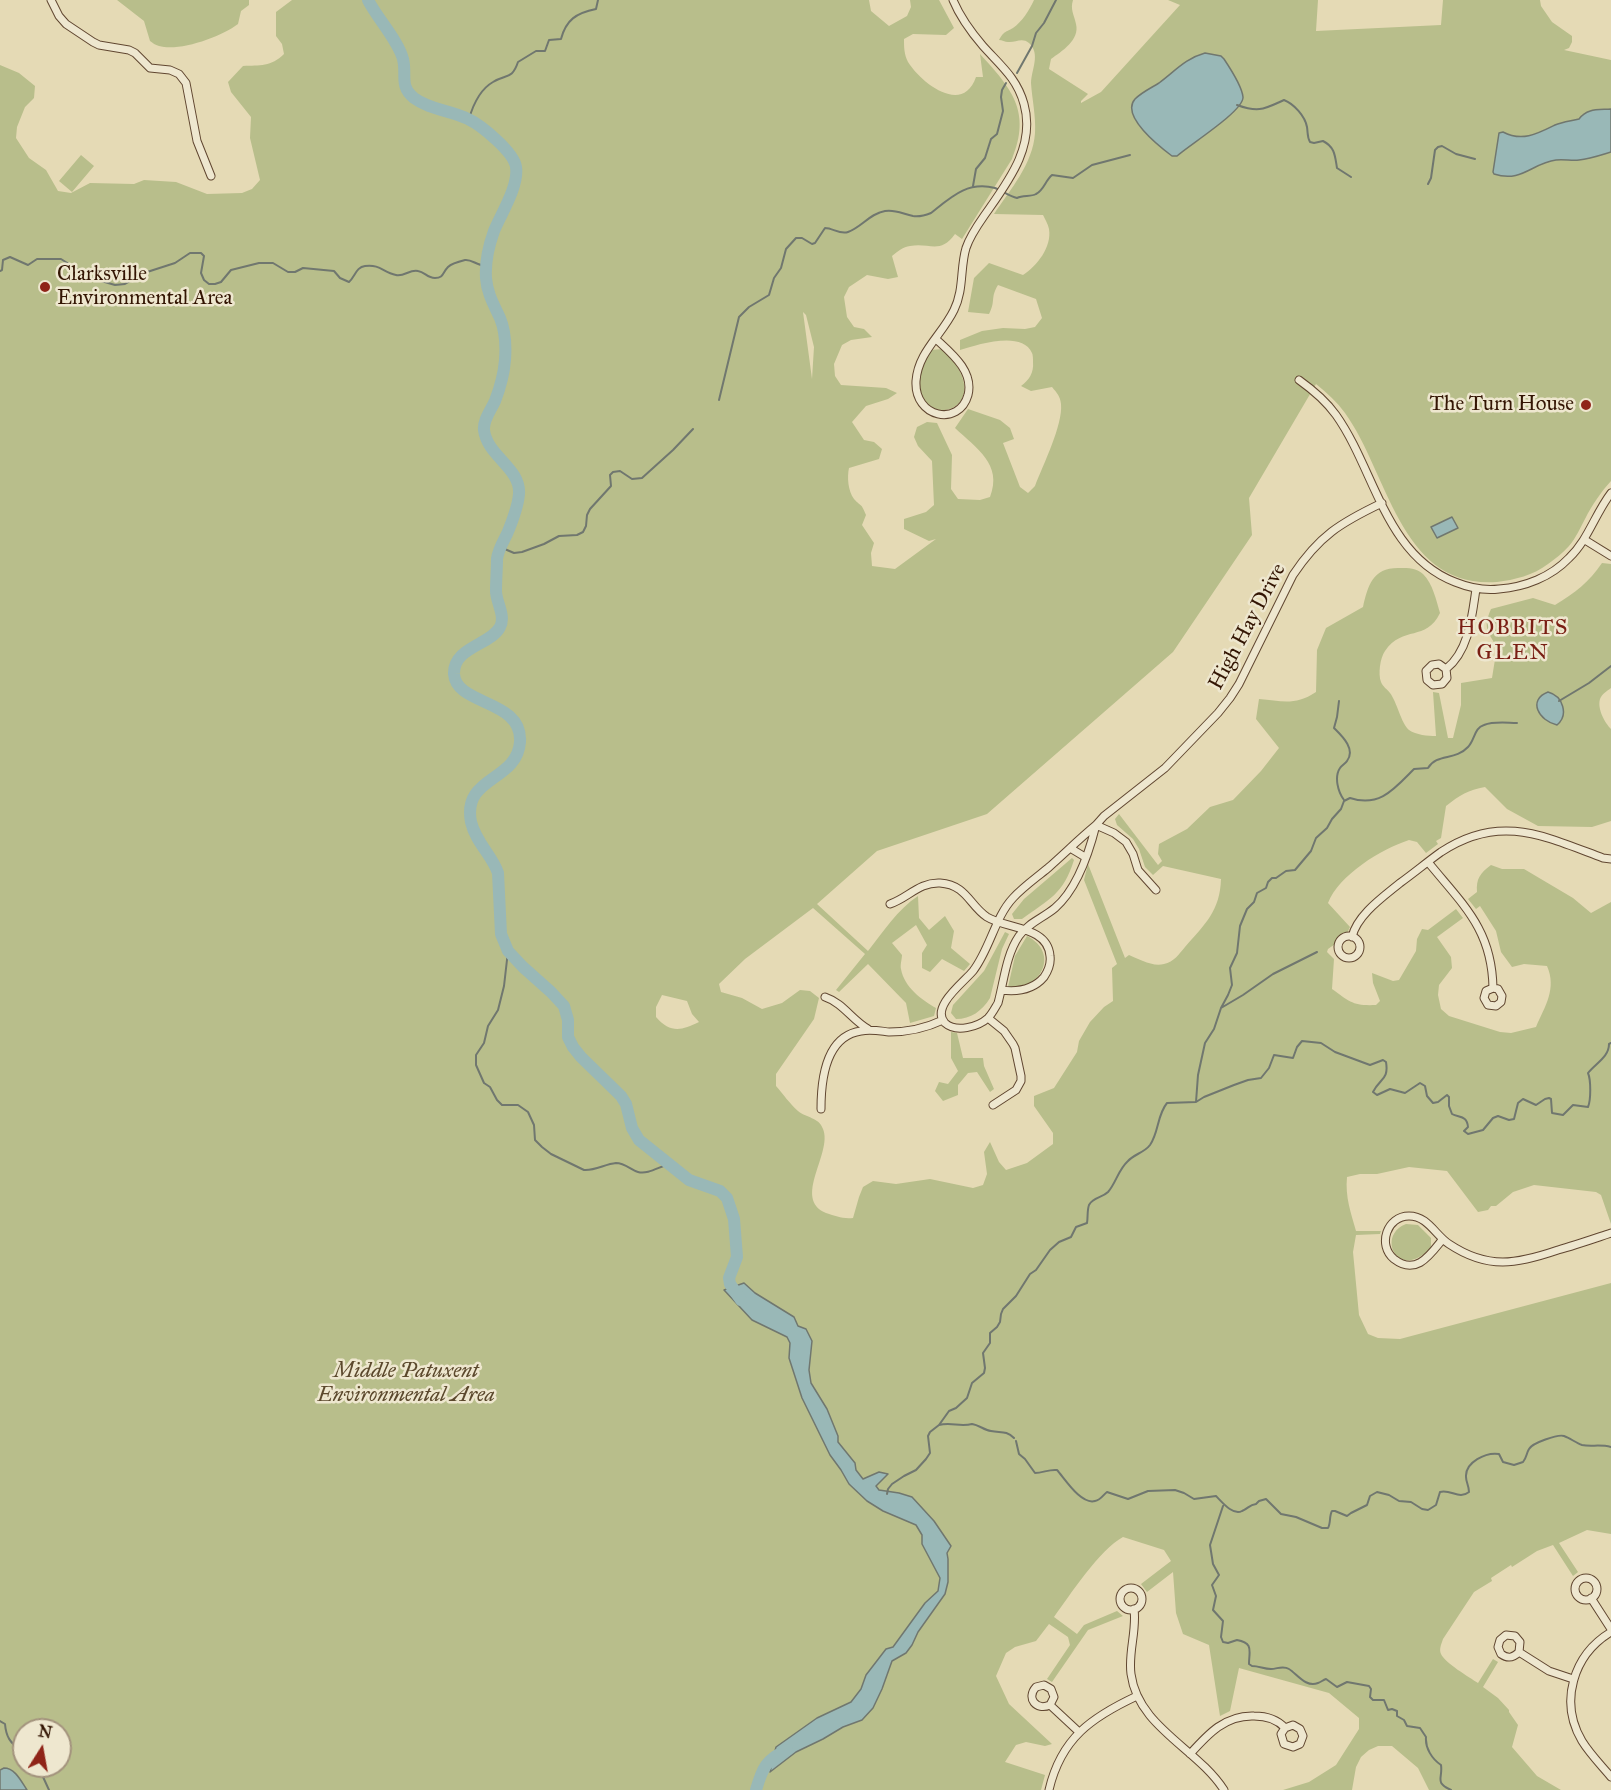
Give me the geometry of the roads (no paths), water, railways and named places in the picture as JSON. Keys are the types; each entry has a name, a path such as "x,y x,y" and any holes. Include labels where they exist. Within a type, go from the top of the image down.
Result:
{"street":[{"path":"51,0 66,24 93,42 135,52 150,68 170,70 179,74 186,84 196,141 211,176"},
{"path":"936,339 957,359 968,382 968,393 964,403 949,414 927,409 918,398 916,391 919,365 928,347 936,339 954,311 962,287 969,241 1010,179 1027,136 1027,117 1017,84 972,33 953,0"},
{"path":"1299,381 1317,393 1335,414 1401,540 1422,563 1448,580 1476,589 1510,588 1547,575 1567,560 1585,540 1611,493"},
{"name":"High Hay Drive","path":"943,1020 943,1004 974,970 1014,896 1104,816 1165,768 1224,705 1239,684 1293,575 1316,545 1339,526 1382,503"},
{"path":"1585,540 1611,556"},
{"path":"1446,669 1456,659 1465,640 1476,589"},
{"path":"1096,825 1114,833 1126,842 1138,870 1156,890"},
{"name":"High Hay Drive","path":"988,1018 998,1003 1013,945 1024,930 1054,909 1069,894 1092,843 1096,825"},
{"path":"1352,937 1357,923 1395,887 1440,853 1482,834 1509,830 1534,833 1611,859"},
{"path":"1070,848 1085,857"},
{"path":"1428,862 1478,924 1488,952 1493,988"},
{"path":"890,904 924,884 946,884 962,891 981,912 998,922 1040,938 1049,949 1050,957 1048,970 1040,981 1027,988 1013,991 1001,990"},
{"path":"825,997 838,1003 853,1019 870,1030"},
{"path":"821,1110 823,1081 829,1060 837,1043 852,1033 870,1030 919,1029 943,1020 948,1025 962,1028 976,1025 988,1018 1004,1031 1013,1044 1021,1076 1016,1090 993,1105"},
{"path":"1442,1240 1429,1257 1420,1263 1411,1265 1395,1260 1388,1250 1386,1241 1387,1231 1392,1223 1402,1216 1415,1216 1426,1222 1442,1240 1470,1256 1503,1263 1527,1260 1611,1233"},
{"path":"1591,1598 1611,1630 1585,1654 1573,1679 1571,1702 1576,1730 1587,1749 1611,1777"},
{"path":"1134,1609 1135,1624 1130,1664 1137,1696 1159,1726 1210,1772 1224,1790"},
{"path":"1519,1652 1549,1671 1573,1679"},
{"path":"1049,1790 1060,1761 1070,1742 1079,1732 1102,1713 1137,1696"},
{"path":"1050,1705 1079,1732"},
{"path":"1190,1754 1216,1728 1237,1717 1267,1717 1285,1728"}],"water":[{"path":"1205,53 1221,56 1224,59 1243,97 1235,111 1226,119 1177,156 1172,156 1143,130 1133,114 1132,106 1141,94 1186,62"},
{"path":"1611,109 1611,152 1583,159 1548,162 1512,176 1494,174 1499,133 1529,136 1558,124 1579,119 1589,111"},
{"path":"1452,517 1458,528 1437,538 1431,527"},
{"path":"1548,692 1557,697 1563,706 1563,716 1557,725 1545,719 1538,710 1538,700"},
{"path":"744,1283 755,1293 794,1317 798,1326 806,1329 812,1341 809,1370 811,1383 827,1409 838,1436 838,1442 855,1463 856,1470 863,1479 879,1472 888,1474 876,1486 879,1490 912,1497 934,1521 951,1546 947,1553 948,1582 945,1594 906,1653 892,1661 873,1708 862,1720 843,1727 796,1752 770,1772 776,1747 817,1718 851,1702 861,1689 866,1675 886,1649 893,1647 925,1603 938,1591 940,1578 922,1544 922,1535 916,1525 883,1511 867,1501 849,1484 830,1455 802,1398 789,1358 790,1343 787,1337 752,1320 724,1290"},
{"path":"4,1768 12,1771 12,1778 19,1778 27,1790 0,1790 0,1770"}],"waterway":[{"path":"368,0 400,52 404,65 405,85 409,94 420,102 474,122 503,147 516,167 515,183 494,231 487,260 489,294 503,328 505,355 500,386 486,419 484,430 491,447 515,477 519,494 513,519 497,559 496,595 502,623 495,633 460,658 455,665 454,674 458,684 466,692 501,710 518,728 520,742 517,755 510,765 482,787 474,796 470,807 473,829 498,873 501,934 508,951 564,1006 568,1020 568,1037 573,1047 621,1096 626,1104 632,1128 639,1140 689,1180 720,1191 727,1198 734,1219 737,1257 729,1278 730,1284 741,1300"},
{"path":"469,119 484,89 511,74 518,62 536,51 545,51 549,40 561,39 569,22 577,15 596,9 598,0"},
{"path":"1017,73 1032,46 1036,33 1056,0"},
{"path":"973,186 976,169 985,158 991,139 997,134 1003,111 1002,90 1006,83"},
{"path":"1237,105 1256,109 1266,108 1284,100 1292,104 1304,119 1310,142 1327,143 1334,152 1337,168 1351,177"},
{"path":"1428,184 1435,150 1438,147 1442,146 1456,154 1475,159"},
{"path":"719,400 739,317 749,307 769,295 774,278 781,268 786,249 796,238 802,238 812,244 825,228 842,233 848,232 874,215 885,211 896,211 915,216 925,215 960,192 976,187 995,188 1017,198 1032,195 1041,190 1052,175 1073,178 1092,165 1130,155"},
{"path":"0,271 3,260 10,257 28,265 37,259 61,259 91,278 115,285 125,284 144,273 175,263 190,253 201,253 204,256 201,273 209,284 221,282 231,270 259,263 273,263 288,272 295,272 303,268 334,271 340,278 349,282 358,270 365,266 375,266 399,275 418,271 435,278 441,276 449,266 465,260 487,266"},
{"path":"500,547 514,553 522,552 559,536 577,535 583,532 590,509 611,486 610,475 613,472 620,471 632,479 642,478 693,429"},
{"path":"1559,701 1589,683 1611,666"},
{"path":"1339,701 1334,728 1347,743 1350,752 1337,776 1340,793 1344,800"},
{"path":"1196,1102 1198,1075 1205,1043 1214,1029 1232,985 1230,968 1237,953 1240,926 1257,893 1266,888 1272,878 1286,871 1295,870 1311,851 1316,838 1327,828 1341,809 1344,801 1350,798 1370,800 1386,794 1414,769 1428,768 1436,760 1463,751 1470,744 1478,729 1484,725 1517,723"},
{"path":"508,951 504,986 498,1010 488,1026 484,1043 476,1055 476,1065 484,1083 490,1087 502,1105 518,1105 528,1112 534,1125 535,1140 542,1147 551,1154 584,1170 616,1163 642,1173 670,1164"},
{"path":"1221,1008 1273,974 1317,952"},
{"path":"887,1494 892,1484 916,1470 926,1459 930,1453 928,1436 930,1432 939,1425 949,1411 967,1398 972,1383 984,1373 983,1353 990,1343 990,1333 1000,1322 1003,1309 1016,1296 1030,1274 1036,1270 1050,1250 1059,1242 1071,1237 1076,1227 1087,1223 1089,1205 1093,1200 1108,1192 1119,1172 1130,1159 1150,1145 1161,1113 1167,1103 1196,1102 1234,1085 1261,1078 1269,1068 1274,1055 1293,1058 1302,1041 1321,1043 1335,1052 1370,1065 1383,1060 1386,1062 1385,1076 1373,1092 1377,1095 1390,1089 1405,1093 1420,1083 1425,1086 1427,1096 1433,1103 1447,1095 1452,1114 1466,1120 1468,1127 1464,1131 1468,1134 1483,1130 1493,1118 1498,1116 1509,1120 1514,1119 1518,1103 1523,1099 1536,1105 1549,1098 1552,1113 1563,1115 1573,1105 1588,1107 1590,1100 1588,1073 1604,1056 1611,1043"},
{"path":"939,1425 972,1424 1006,1433 1014,1438"},
{"path":"1016,1441 1019,1454 1035,1473 1057,1470 1079,1495 1090,1501 1099,1500 1107,1492 1128,1499 1148,1491 1175,1490 1194,1499 1216,1496 1228,1508 1239,1512 1266,1499 1281,1514 1296,1517 1322,1528 1328,1528 1332,1511 1347,1516 1367,1505 1370,1496 1377,1492 1399,1501 1411,1502 1428,1510 1436,1505 1440,1492 1465,1494 1469,1492 1466,1477 1469,1467 1483,1456 1499,1454 1503,1462 1514,1465 1523,1462 1529,1449 1535,1444 1561,1436 1582,1445 1611,1447"},
{"path":"1223,1506 1210,1545 1213,1564 1219,1575 1212,1585 1216,1596 1213,1610 1223,1621 1221,1637 1223,1642 1242,1641 1248,1645 1249,1664 1252,1666 1268,1669 1287,1668 1310,1684 1326,1679 1337,1687 1347,1682 1369,1686 1370,1697 1373,1700 1384,1700 1388,1710 1397,1711 1397,1716 1404,1720 1407,1726 1420,1728 1426,1737 1430,1753 1441,1765 1440,1780 1451,1790"},
{"path":"0,1721 5,1724 12,1743"},
{"path":"756,1790 766,1765 774,1757 787,1750"},
{"path":"44,1778 49,1790"}],"place":[{"name":"Clarksville Environmental Area","path":"45,287"},
{"name":"The Turn House","path":"1586,405"}],"district":[{"name":"HOBBITS GLEN","path":"1513,642"}],"park label":[{"name":"Middle Patuxent Environmental Area","path":"406,1384"}]}
